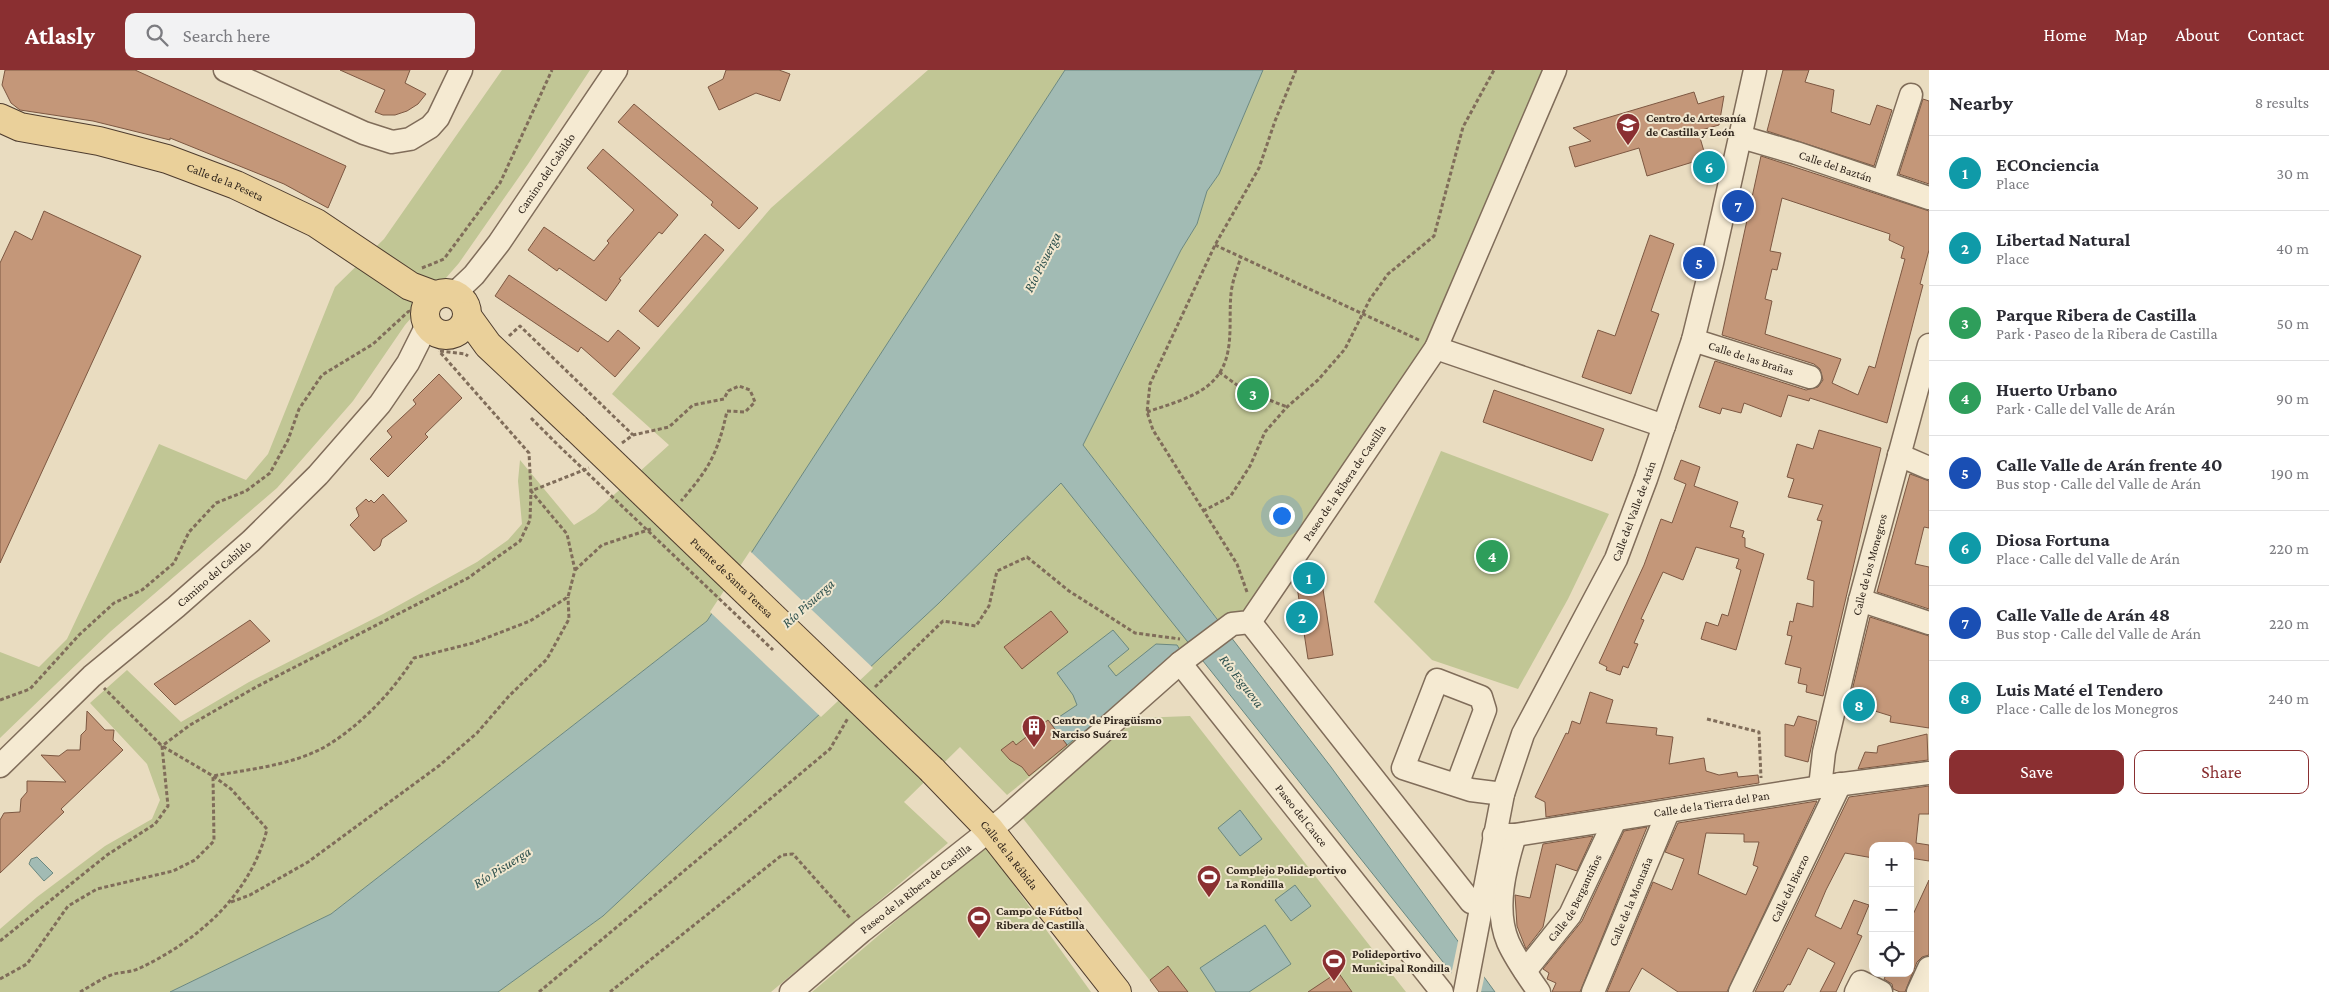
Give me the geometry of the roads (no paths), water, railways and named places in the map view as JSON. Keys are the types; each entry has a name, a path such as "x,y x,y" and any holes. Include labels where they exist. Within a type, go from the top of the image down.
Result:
{"main road":[{"name":"Calle de la Peseta","path":"7,126 99,141 157,156 236,185 316,223 438,307 488,349 568,437"},
{"name":"Puente de Santa Teresa","path":"568,437 932,770"},
{"name":"Calle de la Rábida","path":"932,770 989,829 1117,992"}],"street":[{"path":"225,70 364,133 392,142 410,139 430,127 438,118 461,70"},
{"name":"Camino del Cabildo","path":"0,766 92,676 176,607 251,541 318,474 380,404 408,363 438,307 474,275 505,235 616,70"},
{"name":"Paseo de la Ribera de Castilla","path":"790,992 862,931 989,829 1187,658 1241,623 1436,348 1555,70"},
{"name":"Calle del Valle de Arán","path":"1525,971 1508,942 1501,914 1509,855 1504,835 1503,794 1523,734 1616,559 1664,426 1693,340 1755,70"},
{"path":"1883,181 1911,95"},
{"name":"Calle del Baztán","path":"1741,137 1883,181 1929,198"},
{"name":"Calle de las Brañas","path":"1693,340 1810,378"},
{"name":"Calle de los Monegros","path":"1830,786 1824,752 1860,600 1929,345"},
{"path":"1436,348 1664,426"},
{"path":"1899,456 1929,468"},
{"path":"1860,600 1929,623"},
{"path":"1241,623 1471,902"},
{"name":"Paseo del Cauce","path":"1187,658 1442,992"},
{"path":"1457,785 1485,710 1481,697 1437,680 1403,768 1471,790 1503,794"},
{"name":"Calle de la Tierra del Pan","path":"1504,835 1929,773"},
{"name":"Calle del Bierzo","path":"1740,992 1830,786"},
{"name":"Calle de la Montaña","path":"1593,992 1668,812"},
{"name":"Calle de Bergantiños","path":"1525,971 1570,915 1615,820"},
{"name":"Calle del Valle de Arán","path":"1465,992 1474,939 1504,835"},
{"path":"1918,992 1929,968"},
{"path":"1525,971 1538,992"},
{"path":"1858,987 1881,992"}],"water":[{"path":"1065,70 1263,70 1219,174 1207,191 1197,224 1181,250 1083,445 1331,767 1495,992 1467,992 1061,483 939,603 603,916 498,992 170,992 331,914 707,621"},
{"path":"1113,630 1129,649 1108,666 1116,676 1156,644 1177,645 1182,653 1067,745 1050,723 1077,705 1073,695 1057,673"},
{"path":"1240,810 1262,839 1240,856 1218,828"},
{"path":"37,857 53,873 44,881 29,864 31,859"},
{"path":"1295,885 1311,906 1291,921 1275,900"},
{"path":"1265,925 1291,964 1249,992 1216,992 1200,968"}],"place":[{"name":"Centro de Artesanía de Castilla y León","path":"1628,146"},
{"name":"Diosa Fortuna","path":"1709,167"},
{"name":"Calle Valle de Arán 48","path":"1738,206"},
{"name":"Calle Valle de Arán frente 40","path":"1699,263"},
{"name":"Parque Ribera de Castilla","path":"1253,394"},
{"name":"Huerto Urbano","path":"1492,556"},
{"name":"ECOnciencia","path":"1309,578"},
{"name":"Libertad Natural","path":"1302,617"},
{"name":"Luis Maté el Tendero","path":"1859,705"},
{"name":"Centro de Piragüismo Narciso Suárez","path":"1034,748"},
{"name":"Complejo Polideportivo La Rondilla","path":"1209,898"},
{"name":"Campo de Fútbol Ribera de Castilla","path":"979,939"},
{"name":"Polideportivo Municipal Rondilla","path":"1334,982"}],"water label":[{"name":"Río Pisuerga","path":"1042,262"},
{"name":"Río Pisuerga","path":"808,603"},
{"name":"Río Esgueva","path":"1242,681"},
{"name":"Río Pisuerga","path":"502,867"}]}
